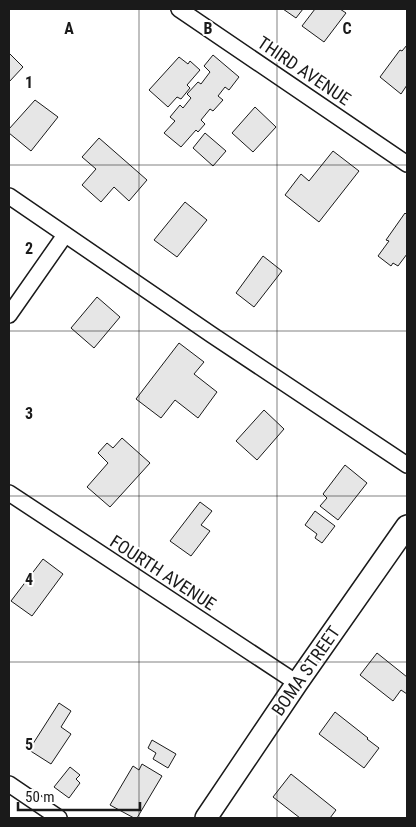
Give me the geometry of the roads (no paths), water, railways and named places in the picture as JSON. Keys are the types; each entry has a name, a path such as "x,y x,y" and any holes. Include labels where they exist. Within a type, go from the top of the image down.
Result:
{"street":[{"name":"THIRD AVENUE","path":"179,9 407,164"},
{"path":"9,196 407,465"},
{"path":"9,316 65,235"},
{"name":"FOURTH AVENUE","path":"9,493 297,683"},
{"name":"BOMA STREET","path":"206,818 297,683 407,526"},
{"path":"9,784 59,818"}]}
